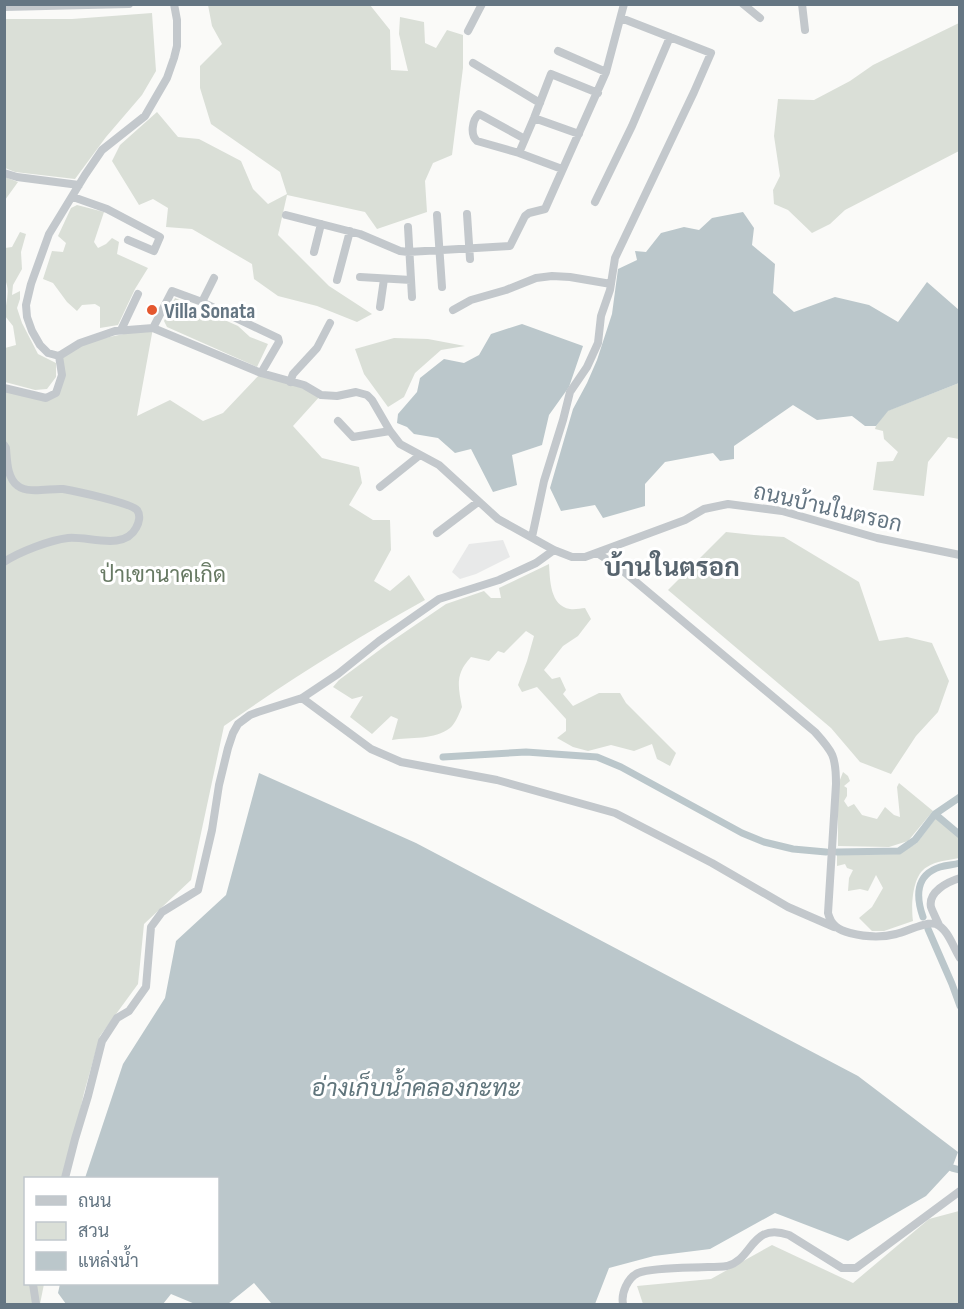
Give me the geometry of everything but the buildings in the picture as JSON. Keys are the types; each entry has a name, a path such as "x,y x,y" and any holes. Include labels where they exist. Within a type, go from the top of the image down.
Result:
{"street":[{"path":"4,7 129,4"},
{"path":"4,388 46,398 56,393 62,375 59,356 48,353 40,345 27,317 26,305 31,284 49,234 102,150 145,116 168,78 177,46 177,20 174,4"},
{"path":"468,31 482,4"},
{"path":"286,215 360,234 400,251 510,246 525,216 545,209 598,93 624,4"},
{"path":"743,4 760,18"},
{"path":"802,4 805,30"},
{"path":"532,537 544,481 570,392 587,367 598,343 601,316 610,290 615,258 711,53 621,18"},
{"path":"595,202 632,126 670,37"},
{"path":"558,51 606,72"},
{"path":"473,63 540,103"},
{"path":"519,153 551,74 598,93"},
{"path":"525,139 479,114 475,118 473,135 477,141 519,153 562,170"},
{"path":"534,118 579,134"},
{"path":"4,173 16,177 80,185"},
{"path":"73,197 107,209 160,237 154,251 128,240"},
{"path":"466,214 470,259"},
{"path":"437,215 442,287"},
{"path":"314,252 321,224"},
{"path":"408,227 412,297"},
{"path":"337,280 350,231"},
{"path":"360,277 411,280"},
{"path":"453,310 471,300 536,278 570,277 610,284"},
{"path":"202,302 214,278"},
{"path":"380,307 384,279"},
{"path":"153,328 172,291 202,302 278,338 279,342 261,374"},
{"path":"121,330 138,294"},
{"path":"290,382 293,374 317,348 330,323"},
{"name":"ถนนบ้านในตรอก","path":"59,356 80,343 114,331 153,328 261,374 304,385 321,395 337,396 356,392 367,395 400,444 439,465 498,519 554,550 572,556 585,557 685,520 704,509 728,504 782,511 877,538 960,555"},
{"path":"338,421 353,437 390,431"},
{"path":"4,445 10,474 16,485 22,489 62,489 127,504 136,509 139,515 137,527 126,538 117,541 67,538 14,555 4,562"},
{"path":"380,487 420,455"},
{"path":"437,533 478,502"},
{"path":"66,1177 102,1041 117,1018 129,1011 146,987 151,927 162,912 198,890 212,830 219,785 233,733 238,724 250,715 302,698 439,599 508,576 536,563 554,550"},
{"path":"597,553 617,566 806,724 830,748 836,768 836,784 828,913 834,927"},
{"path":"302,698 371,749 401,762 497,780 615,813 712,863 788,907 845,932 873,938 933,923 939,926"},
{"path":"960,878 950,881 934,894 931,906 939,926 948,936 960,958"},
{"path":"623,1305 621,1297 632,1276 653,1270 728,1266 740,1259 759,1237 770,1232 789,1235 842,1268 856,1268 960,1191"},
{"path":"33,1285 36,1305"}],"shaded area":[{"path":"503,540 510,557 476,574 460,579 452,572 469,544"}],"green space":[{"path":"208,5 370,5 390,30 391,70 408,71 399,34 400,17 424,22 425,43 436,48 447,30 463,35 463,68 452,155 433,163 425,181 427,212 377,229 365,212 287,195 278,235 329,286 372,314 357,322 317,306 278,296 254,279 252,264 192,229 166,227 168,208 153,199 139,205 112,161 120,145 157,112 178,137 199,139 241,161 253,189 268,204 287,194 280,172 211,124 200,88 200,66 222,44 212,26"},
{"path":"152,13 156,71 142,95 106,137 75,179 15,172 5,168 5,19 72,19"},
{"path":"959,23 959,151 845,210 830,224 812,233 788,210 774,204 773,190 780,176 774,136 778,99 814,100 850,81 873,65"},
{"path":"5,177 18,182 5,200"},
{"path":"77,205 104,212 94,242 98,248 112,238 119,242 117,254 148,268 118,325 100,328 100,307 95,304 82,305 77,311 53,283 43,279 52,251 63,252 66,243 58,236 71,208"},
{"path":"20,232 26,234 21,252 22,269 13,285 12,295 20,291 17,308 38,354 56,363 56,377 47,389 35,390 5,382 5,348 16,345 13,326 5,316 8,293 5,280 5,248 12,247"},
{"path":"175,298 238,326 250,337 268,344 257,367 167,327 164,321"},
{"name":"ป่าเขานาคเกิด","path":"153,328 137,416 170,400 203,421 223,413 261,373 321,395 293,426 322,458 359,467 362,483 349,505 373,520 390,520 391,550 374,581 390,591 409,575 425,600 323,660 224,726 191,880 144,924 138,984 100,1036 84,1093 65,1177 24,1177 24,1285 44,1285 40,1304 5,1304 5,389 48,396 61,380 62,354 80,343"},
{"path":"394,338 428,339 465,346 441,350 415,373 404,397 388,407 364,374 355,349"},
{"path":"959,383 959,439 948,437 928,462 924,496 873,490 877,462 893,461 898,452 884,439 883,431 875,429 887,411"},
{"path":"726,532 784,537 859,582 879,641 907,637 932,643 949,681 938,712 916,736 891,774 860,762 831,728 668,590"},
{"path":"549,564 552,591 558,603 570,609 585,608 591,619 578,636 563,646 544,670 552,679 560,677 566,690 563,694 573,706 599,693 620,693 626,703 676,753 670,766 657,759 652,744 634,751 611,745 588,751 573,747 557,738 566,731 566,719 537,687 522,692 518,685 534,636 526,631 504,653 498,651 489,661 471,657 466,663 459,680 462,707 454,724 444,732 437,735 392,740 398,719 391,716 372,734 350,717 363,696 352,699 333,687 339,680 446,604 484,591 491,598 501,598 499,588"},
{"path":"843,772 850,781 844,786 847,788 847,796 844,801 848,807 854,804 862,815 877,819 885,807 900,817 897,787 899,783 933,811 908,841 889,847 838,846 838,785"},
{"path":"936,818 959,838 959,858 934,863 922,871 915,884 913,921 884,931 872,931 859,918 872,907 883,888 876,875 868,891 860,889 848,891 849,878 853,870 847,868 845,864 837,866 837,855 899,854 917,843"},
{"path":"959,1211 959,1304 643,1304 637,1286 711,1279 772,1245 853,1283 929,1219"}],"water":[{"path":"743,212 754,228 752,245 775,264 773,293 794,312 835,297 869,305 898,322 927,282 959,310 959,383 888,411 876,426 865,426 852,416 817,420 793,405 734,446 734,459 720,461 713,453 665,462 645,484 645,506 603,518 595,505 561,511 550,488 573,409 597,360 612,314 618,269 637,260 635,251 646,252 661,233 684,227 699,230 712,218"},
{"path":"522,324 583,346 569,387 549,415 542,445 512,455 517,485 493,492 471,449 455,453 438,438 414,434 407,427 397,423 398,414 417,392 420,378 444,359 464,363 479,355 491,334"},
{"name":"อ่างเก็บน้ำคลองกะทะ","path":"259,773 416,843 858,1076 958,1152 952,1168 926,1196 848,1241 775,1213 710,1249 654,1256 609,1268 595,1304 271,1303 254,1283 228,1304 195,1304 171,1294 163,1304 66,1304 58,1293 60,1285 219,1285 219,1177 85,1177 123,1064 165,998 176,941 226,895"}],"waterway":[{"path":"443,757 526,752 597,757 621,767 742,833 764,842 793,849 826,852"},
{"path":"837,852 899,851 915,840 935,814 960,797"},
{"path":"935,814 960,835"},
{"path":"923,917 919,894 926,875 942,866 960,863"},
{"path":"928,929 960,1006"},
{"path":"952,1168 960,1170"}],"place":[{"name":"Villa Sonata","path":"152,310"}],"district":[{"name":"บ้านในตรอก","path":"672,567"}]}
